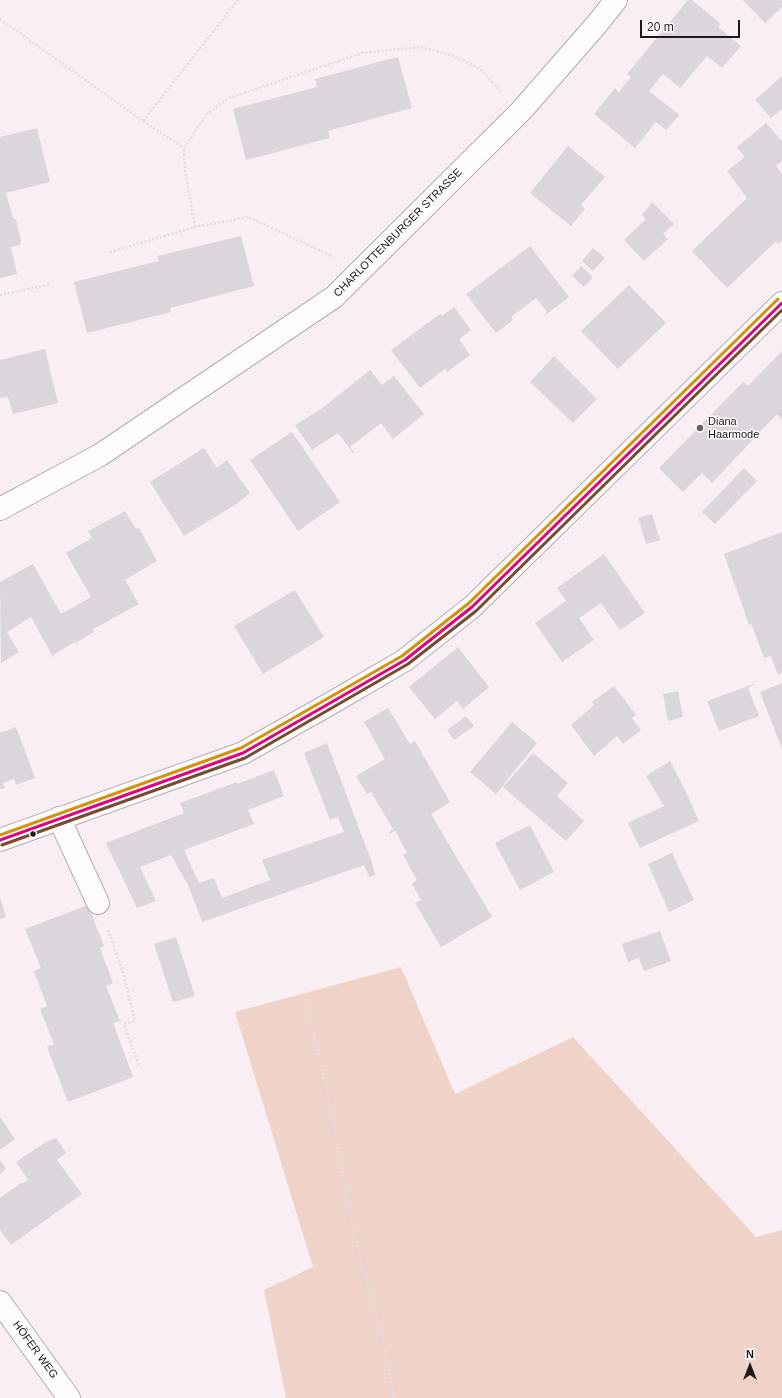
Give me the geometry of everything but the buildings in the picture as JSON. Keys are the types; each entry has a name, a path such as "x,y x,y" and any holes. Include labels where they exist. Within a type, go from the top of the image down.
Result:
{"main road":[{"name":"CHARLOTTENBURGER STRASSE","path":"0,509 100,455 334,297 521,111 616,0"},
{"path":"0,840 243,752 405,660 472,607 782,303"},
{"path":"59,818 98,903"},
{"name":"HÖFER WEG","path":"0,1302 69,1398"}],"path":[{"path":"144,121 238,0"},
{"path":"0,19 184,148"},
{"path":"195,227 185,170 184,148 207,114 229,98 362,53 421,47 451,55 479,68"},
{"path":"110,252 195,227 248,217 362,269"},
{"path":"0,295 51,284"},
{"path":"98,903 123,972 135,1021 124,1024 139,1065"},
{"path":"305,1003 317,1046 330,1107 354,1233 387,1357 394,1398"}],"shaded area":[{"path":"401,967 455,1094 573,1037 756,1237 782,1230 782,1398 286,1398 264,1290 313,1267 235,1012"}],"transit line":[{"path":"0,835 241,748 402,656 469,603 778,299"},
{"path":"0,840 243,753 405,660 472,607 782,303"},
{"path":"2,845 245,758 408,664 476,611 782,310"}],"place":[{"name":"Diana Haarmode","path":"700,428"}]}
